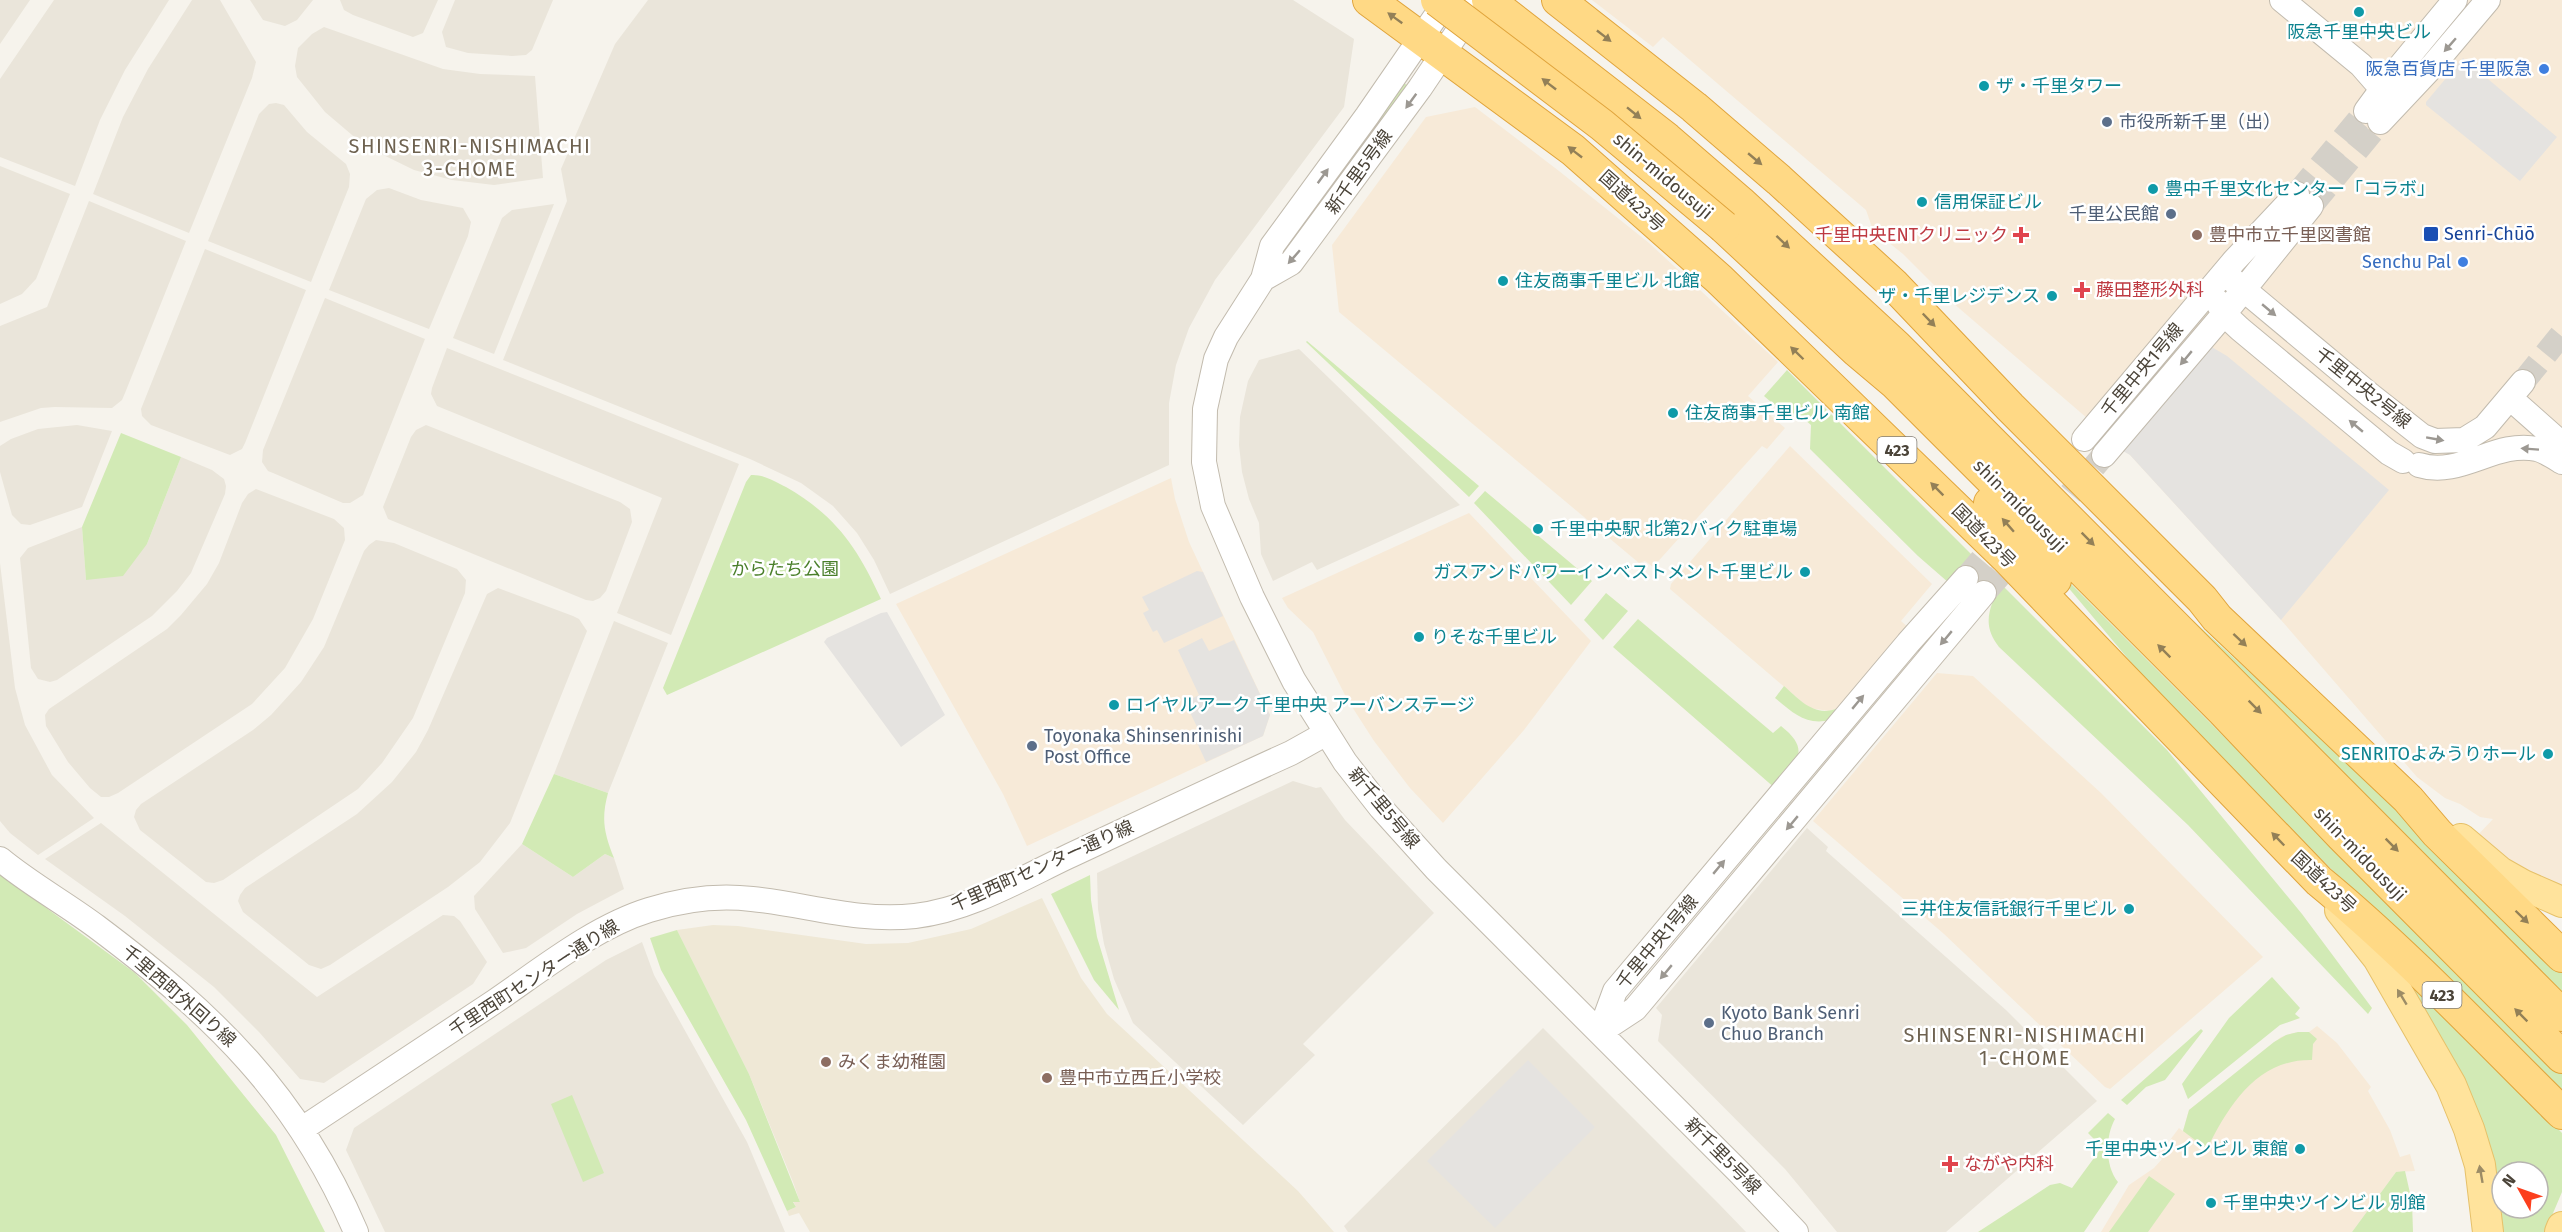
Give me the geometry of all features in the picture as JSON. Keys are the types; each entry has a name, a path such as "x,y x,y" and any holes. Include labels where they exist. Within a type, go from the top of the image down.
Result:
{"highway":[{"name":"国道423号","path":"1369,0 1600,171 1719,279 1973,524 2319,881 2379,934 2562,1113"},
{"name":"shin-midousuji","path":"1437,0 1593,118 1732,215 1896,346 2562,1015"},
{"name":"shin-midousuji","path":"1488,0 1667,139 1732,215 1857,351 1896,383 2103,589 2342,837 2562,1057"},
{"path":"1558,0 1694,107 1779,180 1893,284 2018,415 2202,599 2217,618 2408,799 2437,833 2562,956"},
{"path":"1896,346 1966,400 2194,606 2217,618"},
{"path":"1857,351 2095,627 2178,733"}],"main road":[{"path":"2408,799 2500,872 2562,902"},
{"path":"2319,881 2378,958 2451,1085 2469,1129 2480,1165 2488,1232"},
{"path":"2560,1232 2562,1227"}],"street":[{"path":"1432,45 1447,0"},
{"path":"1432,45 1479,0"},
{"path":"2282,0 2361,66 2381,107"},
{"path":"2381,107 2455,0"},
{"path":"2381,107 2428,71 2487,0"},
{"name":"新千里5号線","path":"1432,45 1420,88 1291,263 1263,279 1235,320 1216,359 1205,409 1203,441 1205,470 1213,506 1226,540 1283,660 1325,734 1381,808 1436,869 1796,1232"},
{"name":"千里中央1号線","path":"2084,439 2217,281 2304,200 2224,314 2104,455"},
{"name":"千里中央2号線","path":"2516,390 2485,427 2464,440 2435,441 2422,436 2243,289 2217,281 2224,314 2389,453 2411,463 2431,468 2456,467 2495,452 2525,447 2540,449 2562,462"},
{"path":"2516,390 2562,444"},
{"path":"2495,452 2505,430 2516,390"},
{"name":"千里中央1号線","path":"1600,1032 1615,991 1908,643 1975,586"},
{"name":"千里西町センター通り線","path":"302,1129 524,981 608,928 633,915 688,901 724,898 752,899 859,917 918,915 940,910 964,903 1017,881 1291,753 1325,734"},
{"name":"千里西町外回り線","path":"0,859 117,942 201,1010 250,1061 302,1129 356,1232"}],"shaded area":[{"path":"0,0 30,0 0,44"},
{"path":"54,0 169,0 125,70 100,120 75,186 0,157 0,79"},
{"path":"192,0 220,0 256,62 252,78 189,233 93,194 123,117 148,69"},
{"path":"250,0 313,0 297,20 285,26 263,20"},
{"path":"340,0 438,0 423,33 413,37 353,15 344,10"},
{"path":"455,0 553,0 532,50 526,55 512,56 468,53 446,47 442,32"},
{"path":"648,0 1293,0 1354,39 1344,107 1215,280 1189,328 1176,365 1169,403 1169,465 890,594 874,560 857,533 833,506 801,483 750,459 503,360 567,201 561,169 615,44"},
{"path":"1592,0 2562,0 2562,887 2516,865 2475,838 2493,819 2480,817 2460,804 2445,798 2417,777 2281,620 2130,455 1946,297 1903,254 1873,230 1866,210 1663,37 1653,47"},
{"path":"324,27 443,69 480,74 535,76 543,178 494,185 452,180 414,170 365,146 325,112 297,77 295,66 298,48 312,34"},
{"path":"2463,58 2557,137 2520,181 2426,105 2426,102"},
{"path":"269,104 284,105 307,132 346,164 350,174 349,187 311,282 208,241 259,114"},
{"path":"1475,107 1649,243 1778,362 1748,396 1785,428 1767,449 1762,446 1653,567 1645,561 1639,563 1339,312 1332,245 1426,117"},
{"path":"0,166 70,194 36,279 22,294 0,304"},
{"path":"389,188 421,200 463,208 471,222 468,236 429,329 329,290 366,199 377,190"},
{"path":"89,201 186,241 125,393 122,400 112,408 41,408 0,422 0,326 47,307"},
{"path":"554,204 494,354 453,338 502,218 512,210"},
{"path":"205,249 306,290 245,443 242,449 230,455 151,425 142,416 141,409"},
{"path":"325,298 425,339 363,495 350,503 343,503 268,471 262,462 263,450"},
{"path":"2210,346 2227,356 2389,490 2281,620 2130,455 2123,451"},
{"path":"447,348 739,464 671,635 617,613 662,498 437,406 431,394 432,388"},
{"path":"1299,349 1460,505 1317,570 1312,562 1273,581 1261,554 1259,523 1249,499 1242,472 1239,445 1240,417 1248,381 1259,360"},
{"path":"77,425 112,431 82,507 30,525 21,524 12,515 0,472 0,446 11,439 38,429"},
{"path":"426,425 620,502 630,509 632,522 606,591 600,598 593,601 586,600 388,519 383,507 411,437 416,430"},
{"name":"ガスアンドパワーインベストメント千里ビル","path":"1790,446 1932,584 1901,621 1910,629 1838,708 1829,711 1809,708 1670,589 1671,584"},
{"path":"181,457 212,470 224,479 226,486 225,494 191,573 152,616 57,680 50,682 38,679 31,668 20,558 28,548 82,527 86,580 147,544"},
{"path":"1171,478 1175,499 1189,542 1270,715 1263,736 1027,846 1003,794 896,604"},
{"path":"256,489 334,519 344,528 345,540 313,619 285,668 252,704 118,793 109,797 101,797 90,788 68,762 46,726 45,715 49,709 167,629 181,615 207,584 219,563 242,503 248,494"},
{"path":"1469,513 1591,641 1524,730 1443,823 1410,788 1374,741 1347,699 1313,632 1288,608 1282,598"},
{"path":"376,540 394,543 457,569 466,580 465,593 413,718 382,763 358,789 223,880 214,883 206,882 140,830 134,817 136,810 141,804 253,730 271,715 301,682 324,647 364,551"},
{"path":"0,563 15,688 25,725 52,775 94,818 38,855 10,833 0,821"},
{"path":"1197,571 1203,572 1223,616 1164,643 1157,630 1153,632 1143,613 1149,610 1142,597"},
{"path":"498,588 573,616 579,619 587,631 510,823 480,862 448,887 330,965 321,969 309,965 243,912 238,901 240,895 245,888 357,814 392,782 416,752 428,730 487,594"},
{"path":"887,612 945,715 901,747 824,642 827,638"},
{"path":"614,621 668,643 608,793 554,774"},
{"path":"1202,638 1209,651 1234,640 1270,715 1263,736 1206,762 1192,732 1198,729 1185,702 1199,695 1178,650"},
{"path":"1937,673 1973,676 2101,793 2263,957 2110,1089 2105,1087 1944,934 1813,821"},
{"path":"1293,781 1316,788 1321,787 1345,820 1434,913 1303,1044 1315,1055 1243,1125 1133,1023 1114,979 1104,944 1098,909 1097,873"},
{"path":"101,823 317,997 443,915 454,916 460,921 487,962 473,984 324,1083 300,1079 259,1032 214,987 125,916 45,859"},
{"path":"1807,828 1828,847 1826,851 2006,1010 2097,1101 1946,1232 1837,1232 1785,1169 1658,1041 1662,1015 1656,1008"},
{"path":"522,844 573,877 605,854 614,858 624,889 577,914 526,948 503,953 475,909 474,896"},
{"name":"豊中市立西丘小学校","path":"1042,898 1081,978 1107,1014 1298,1191 1334,1232 810,1232 799,1213 789,1216 787,1211 796,1207 793,1201 800,1202 793,1182 749,1074 677,930 713,925 738,926 866,944 908,943 971,929"},
{"path":"642,942 654,975 747,1142 785,1232 385,1232 346,1150 354,1128 606,960"},
{"path":"2317,1026 2337,1043 2371,1087 2368,1091 2390,1130 2400,1157 2410,1154 2415,1171 2396,1172 2352,1232 2101,1232 2129,1185 2154,1168 2162,1159 2158,1156 2179,1128 2183,1131 2189,1110 2281,1037 2293,1033 2309,1032"},
{"path":"1543,1028 1746,1232 1348,1232 1344,1226"},
{"path":"1528,1060 1595,1127 1495,1228 1427,1161"}],"green space":[{"path":"1403,82 1409,87 1280,259 1276,256"},
{"path":"1307,341 1479,486 1469,497"},
{"path":"1787,370 2167,750 2302,914 2372,1008 2368,1014 2188,825 1999,647 1992,636 1989,625 1989,614 1993,601 1959,572 1949,583 1918,556 1810,449 1811,425 1798,414 1792,420 1764,396"},
{"path":"121,433 181,457 147,544 123,576 86,580 82,527"},
{"name":"からたち公園","path":"751,475 765,477 786,487 819,509 832,521 854,548 881,599 667,695 663,688 746,482"},
{"path":"1485,491 1592,581 1571,605 1474,503"},
{"path":"2035,548 2562,1074 2562,1101 2161,698"},
{"path":"2131,564 2427,834 2562,969 2562,999"},
{"path":"1606,593 1628,611 1603,640 1584,620"},
{"path":"1638,619 1773,733 1781,726 1791,735 1796,743 1798,757 1776,789 1613,647"},
{"path":"1784,686 1802,702 1815,709 1822,711 1838,708 1830,720 1807,719 1794,713 1775,698"},
{"path":"554,774 608,793 605,826 614,858 605,854 573,877 522,844"},
{"path":"0,874 135,973 187,1025 276,1135 325,1232 0,1232"},
{"path":"1090,875 1091,900 1097,937 1119,1010 1094,980 1051,894"},
{"path":"677,930 749,1074 800,1202 793,1202 796,1207 787,1211 746,1120 661,970 650,938"},
{"path":"2387,956 2562,1133 2562,1192 2545,1232 2503,1232 2502,1220 2550,1220 2550,1160 2491,1160 2480,1122 2464,1080 2422,1007"},
{"path":"2272,977 2300,1008 2295,1014 2300,1018 2280,1025 2188,1099 2182,1084 2229,1018"},
{"path":"2201,1029 2203,1031 2165,1080 2146,1087 2127,1105 2121,1100"},
{"path":"2309,1032 2317,1039 2313,1044 2312,1060 2275,1067 2260,1076 2235,1101 2207,1149 2183,1131 2189,1110 2274,1042 2286,1035"},
{"path":"572,1095 604,1173 583,1182 551,1104"},
{"path":"2108,1113 2115,1119 2109,1134 2108,1151 2111,1168 2118,1182 2084,1232 1978,1232 2050,1185 2060,1183 2072,1188 2102,1147 2088,1133"},
{"path":"2405,1171 2412,1202 2413,1232 2352,1232 2396,1172"},
{"path":"2149,1176 2175,1194 2148,1232 2109,1232"}],"tunnel":[{"path":"2297,194 2366,111"},
{"path":"2311,206 2380,122"},
{"path":"2523,382 2562,334"},
{"path":"2047,521 2104,455"},
{"path":"1966,578 2005,532"},
{"path":"1984,593 2022,550"}],"place":[{"name":"阪急千里中央ビル","path":"2359,12"},
{"name":"阪急百貨店 千里阪急","path":"2544,69"},
{"name":"ザ・千里タワー","path":"1984,86"},
{"name":"市役所新千里（出）","path":"2107,122"},
{"name":"豊中千里文化センター「コラボ」","path":"2153,189"},
{"name":"信用保証ビル","path":"1922,202"},
{"name":"千里公民館","path":"2171,214"},
{"name":"Senri-Chūō","path":"2431,234"},
{"name":"千里中央ENTクリニック","path":"2021,235"},
{"name":"豊中市立千里図書館","path":"2197,235"},
{"name":"Senchu Pal","path":"2463,262"},
{"name":"住友商事千里ビル 北館","path":"1503,281"},
{"name":"藤田整形外科","path":"2082,290"},
{"name":"ザ・千里レジデンス","path":"2052,296"},
{"name":"住友商事千里ビル 南館","path":"1673,413"},
{"name":"千里中央駅 北第2バイク駐車場","path":"1538,529"},
{"name":"ガスアンドパワーインベストメント千里ビル","path":"1805,572"},
{"name":"りそな千里ビル","path":"1419,637"},
{"name":"ロイヤルアーク 千里中央 アーバンステージ","path":"1114,705"},
{"name":"Toyonaka Shinsenrinishi Post Office","path":"1032,746"},
{"name":"SENRITOよみうりホール","path":"2548,754"},
{"name":"三井住友信託銀行千里ビル","path":"2129,909"},
{"name":"Kyoto Bank Senri Chuo Branch","path":"1709,1023"},
{"name":"みくま幼稚園","path":"826,1062"},
{"name":"豊中市立西丘小学校","path":"1047,1078"},
{"name":"千里中央ツインビル 東館","path":"2300,1149"},
{"name":"ながや内科","path":"1950,1164"},
{"name":"千里中央ツインビル 別館","path":"2211,1203"}],"district":[{"name":"SHINSENRI-NISHIMACHI 3-CHOME","path":"470,158"},
{"name":"SHINSENRI-NISHIMACHI 1-CHOME","path":"2025,1046"}]}
